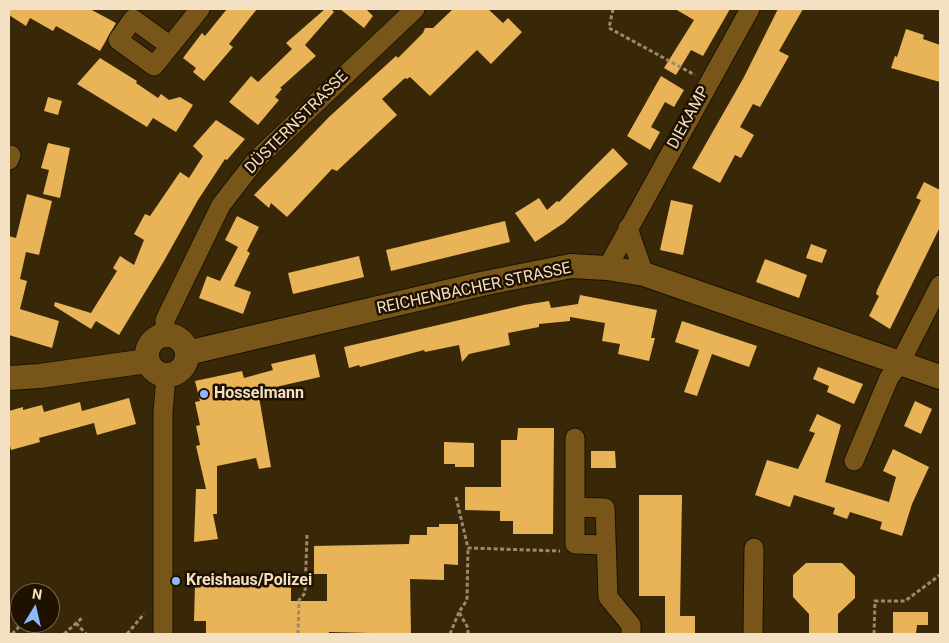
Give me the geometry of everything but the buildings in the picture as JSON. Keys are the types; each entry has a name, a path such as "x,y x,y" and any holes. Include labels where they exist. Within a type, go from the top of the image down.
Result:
{"street":[{"path":"169,45 200,9"},
{"name":"DÜSTERNSTRASSE","path":"165,334 165,320 221,205 256,160 415,9"},
{"name":"DIEKAMP","path":"607,268 750,9"},
{"path":"628,228 644,274"},
{"name":"REICHENBACHER STRASSE","path":"187,353 481,284 571,266 607,268 644,274 940,377"},
{"path":"854,461 889,378 900,363 940,285"},
{"path":"165,334 179,339 187,353 182,368 166,375 155,372 147,361 146,351 149,344 156,337 165,334"},
{"path":"9,378 40,376 147,361"},
{"path":"163,634 163,413 166,375"},
{"path":"575,438 575,544 605,545"},
{"path":"575,507 605,508 608,597 631,626 631,634"},
{"path":"753,634 754,548"}],"path":[{"path":"613,9 609,28 708,83"},
{"path":"450,634 459,612 467,600 468,548 456,498"},
{"path":"298,634 299,600 305,593 307,535"},
{"path":"468,548 569,551 575,544"},
{"path":"874,634 875,601 905,601 940,575"},
{"path":"127,634 144,616 144,608"},
{"path":"459,612 468,628 468,634"},
{"path":"64,634 82,618"},
{"path":"76,623 86,634"}],"place":[{"name":"Hosselmann","path":"204,394"},
{"name":"Kreishaus/Polizei","path":"176,581"}]}
